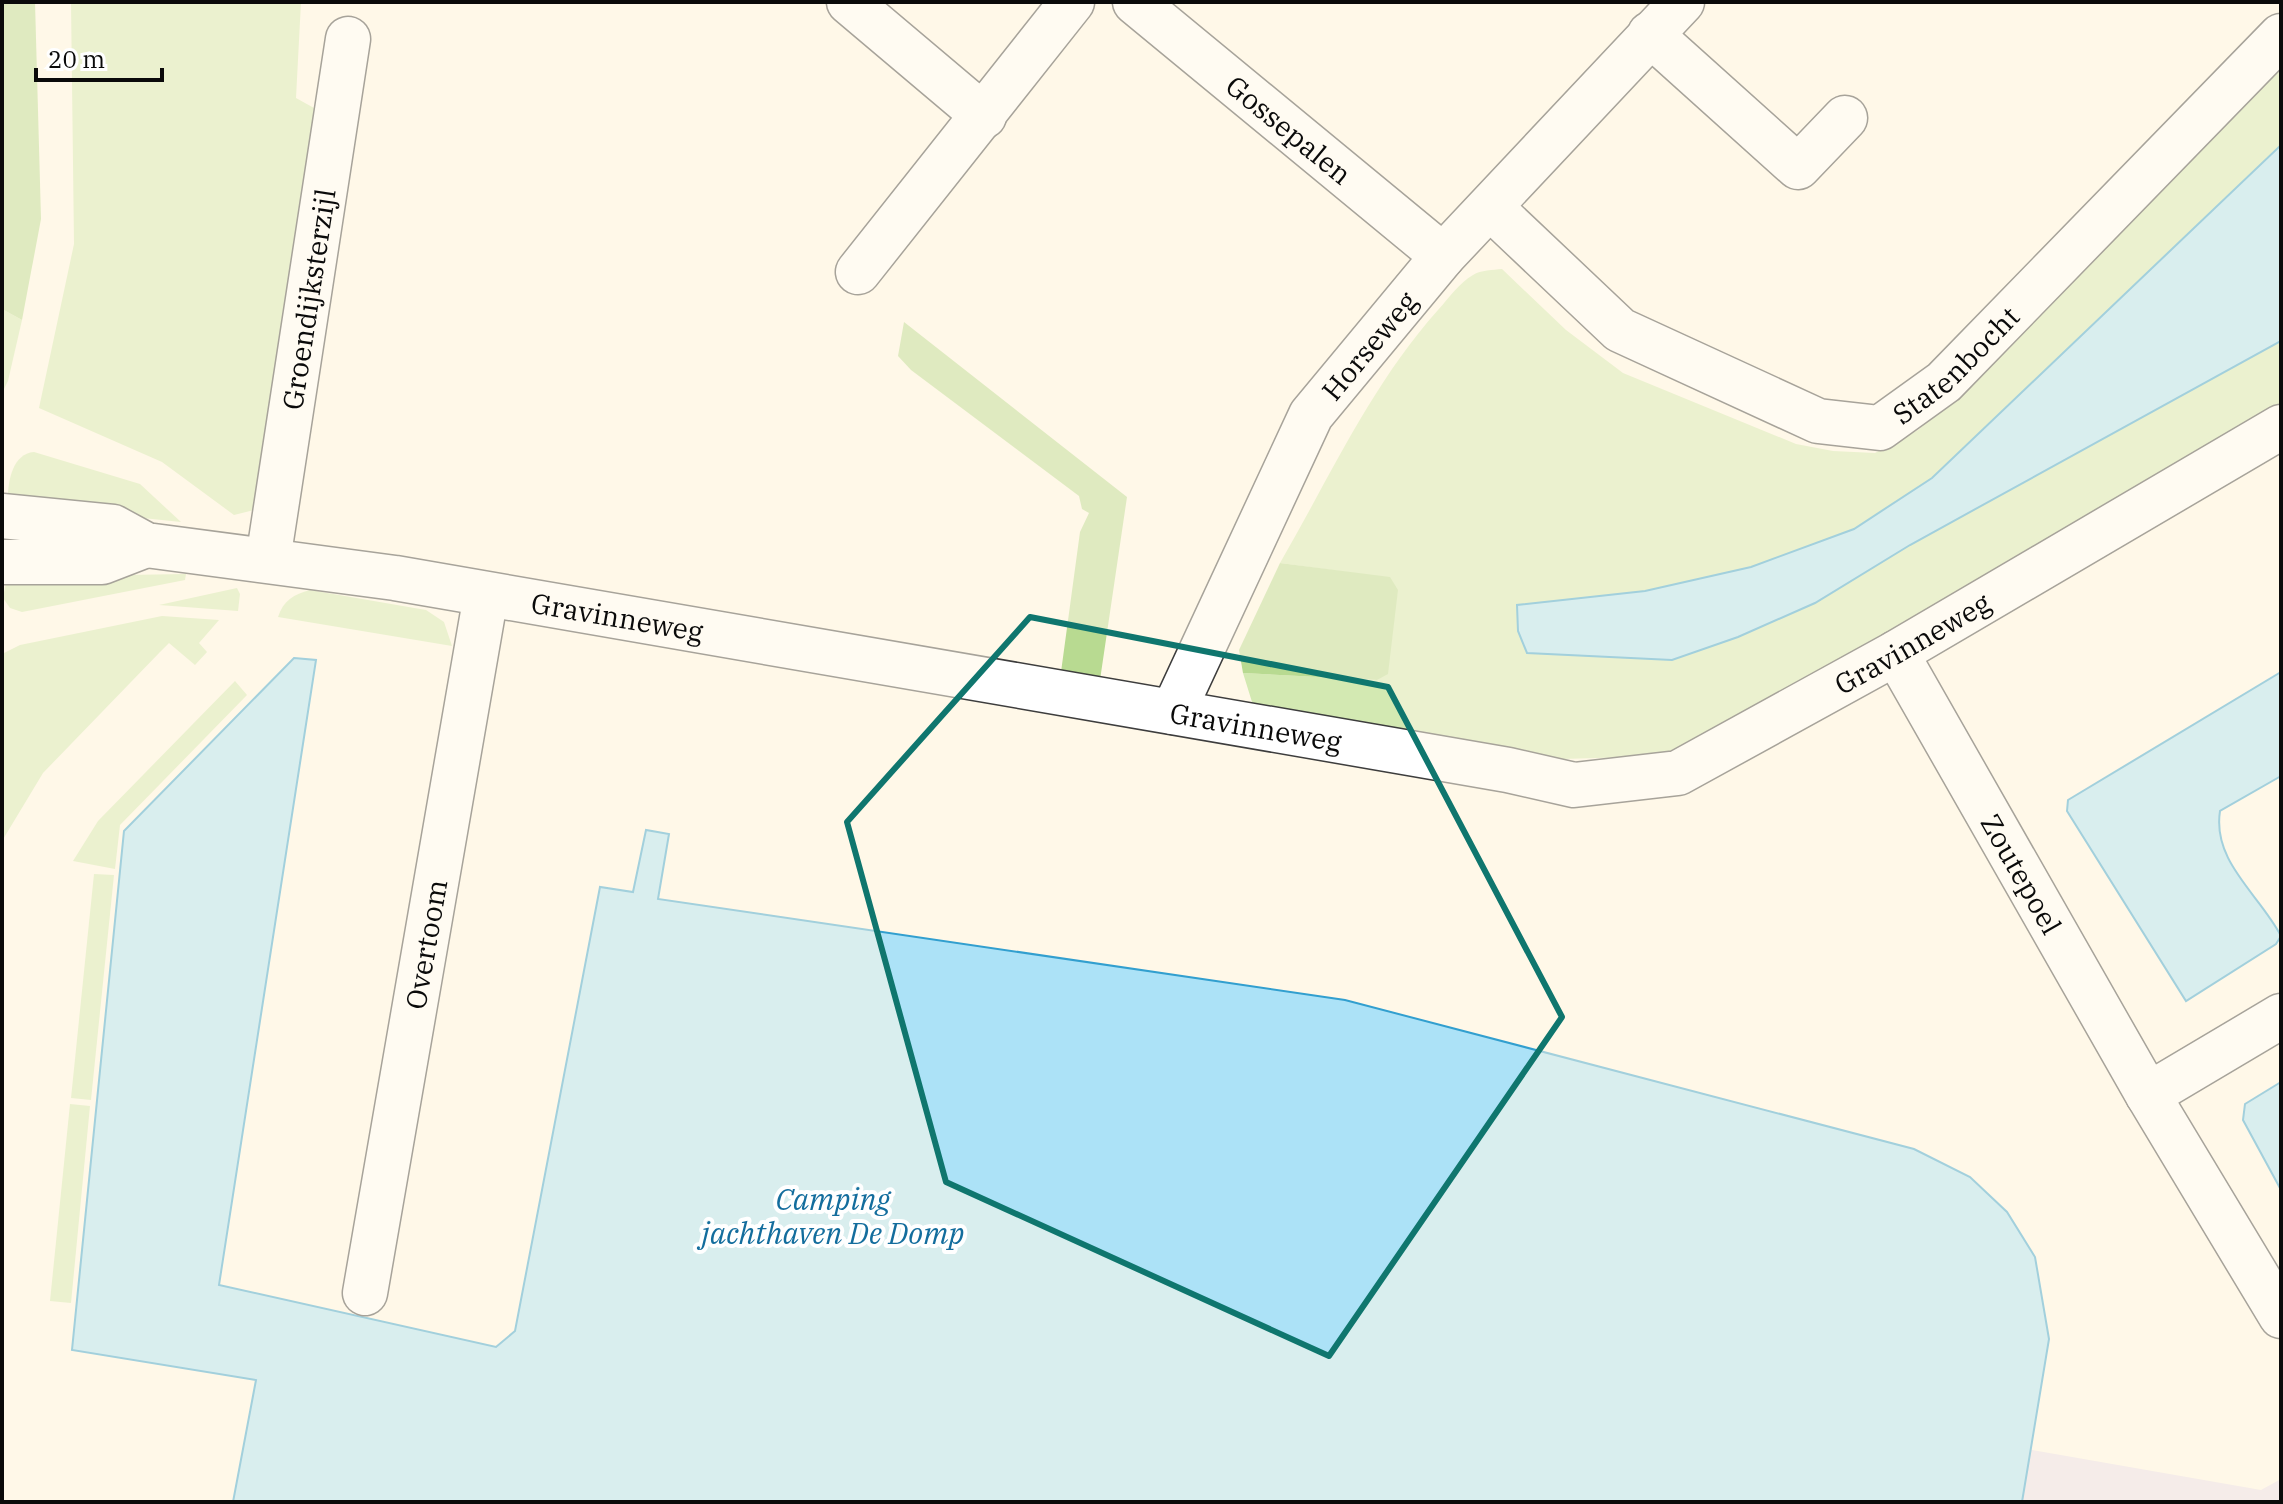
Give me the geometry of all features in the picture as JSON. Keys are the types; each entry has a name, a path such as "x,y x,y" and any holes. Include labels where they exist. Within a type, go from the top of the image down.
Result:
{"street":[{"path":"849,2 984,116"},
{"path":"858,272 1072,2"},
{"name":"Gossepalen","path":"1135,2 1443,256"},
{"name":"Horseweg","path":"1173,712 1311,415 1443,256 1682,2"},
{"path":"1650,34 1798,167 1845,118"},
{"name":"Statenbocht","path":"1490,207 1620,330 1818,421 1880,428 1944,382 2281,36"},
{"name":"Groendijksterzijl","path":"268,560 348,39"},
{"name":"Gravinneweg","path":"2,516 113,527 146,545 268,560 486,595 1508,770 1574,785 1678,773 1896,653 2281,427"},
{"name":"Gravinneweg","path":"2,562 102,562 146,545"},
{"name":"Overtoom","path":"365,1293 486,595"},
{"name":"Zoutepoel","path":"1896,653 2148,1095 2281,1316"},
{"path":"2148,1095 2281,1016"}],"highlighted area":[{"path":"1030,617 1388,687 1562,1017 1329,1356 946,1182 847,822"}],"shaded area":[{"path":"2009,1446 2261,1490 2281,1479 2281,1502 1999,1502"}],"green space":[{"path":"2,2 35,2 41,219 22,320 2,309"},
{"path":"71,2 301,2 296,98 314,108 300,244 254,510 234,515 162,462 39,408 74,244"},
{"path":"2281,58 2281,145 1932,478 1854,529 1752,567 1645,591 1518,605 1738,637 1815,603 1910,545 2281,341 2281,404 1835,665 1667,756 1562,759 1268,711 1252,702 1243,673 1377,680 1390,578 1280,563 1392,369 1450,296 1473,275 1502,269 1566,330 1623,373 1796,444 1833,451 1875,453 1918,430 2007,351 2213,122"},
{"path":"2,309 22,320 8,381 2,393"},
{"path":"904,322 1127,497 1100,680 1061,672 1080,532 1089,513 1082,509 1079,496 911,370 898,356"},
{"path":"34,452 140,484 181,522 8,504 8,488 15,464 26,454"},
{"path":"1280,563 1390,577 1398,590 1388,674 1377,680 1243,673 1239,650"},
{"path":"186,574 185,580 22,612 10,608 3,598 7,577"},
{"path":"237,588 240,594 238,611 159,605"},
{"path":"310,590 426,610 444,622 452,646 278,617 290,599"},
{"path":"162,616 219,620 199,643 207,652 195,665 169,643 43,773 2,841 2,654 20,645"},
{"path":"235,681 247,695 120,825 115,869 73,861 98,821"},
{"path":"94,874 114,875 91,1100 71,1098"},
{"path":"70,1104 90,1106 71,1303 50,1301"}],"water":[{"path":"2281,145 2281,341 1910,545 1815,603 1738,637 1672,660 1527,653 1518,631 1517,605 1645,591 1751,567 1854,529 1932,478"},
{"name":"Camping jachthaven De Domp","path":"294,658 316,660 219,1285 496,1347 515,1331 600,887 633,892 646,830 669,834 658,899 1345,1000 1914,1149 1970,1177 2007,1212 2035,1257 2049,1339 2022,1502 233,1502 256,1380 72,1350 124,831"},
{"path":"2281,672 2281,776 2220,811 2219,829 2230,862 2281,936 2276,944 2186,1001 2067,811 2068,800"},
{"path":"2281,1082 2281,1190 2243,1120 2245,1104"}]}
